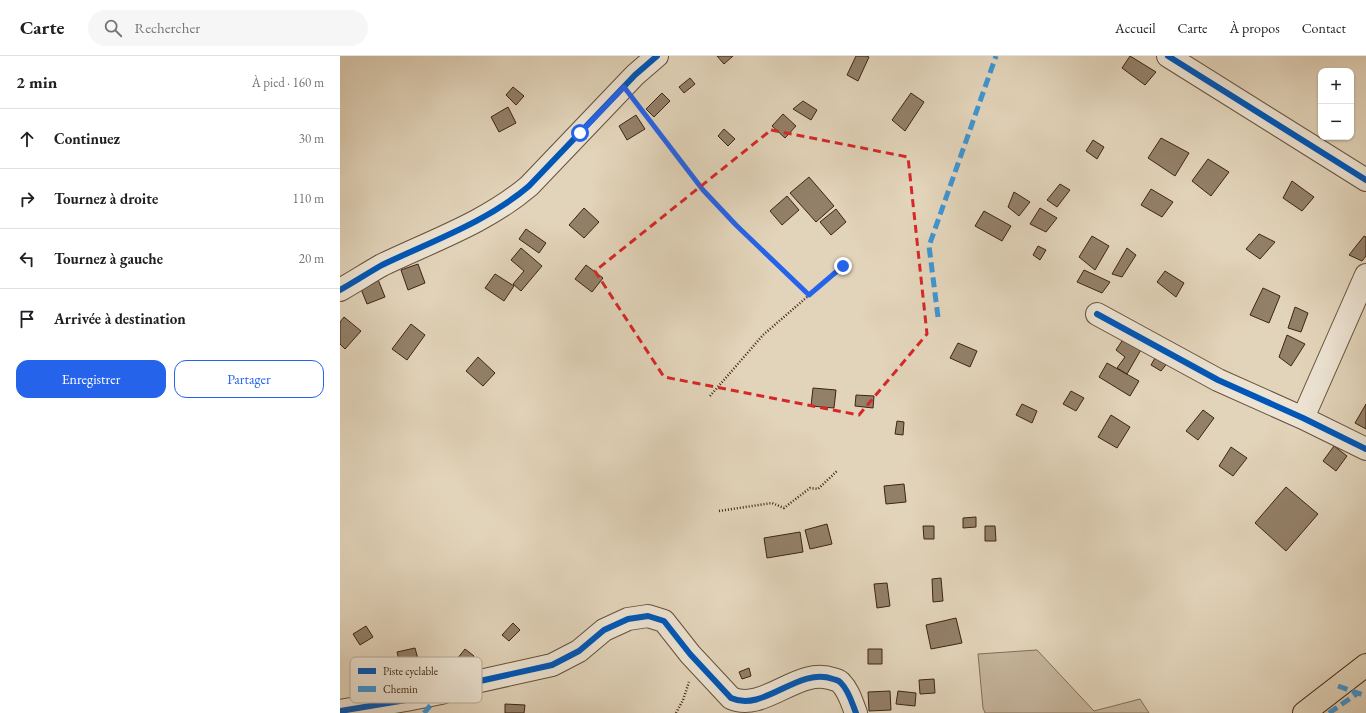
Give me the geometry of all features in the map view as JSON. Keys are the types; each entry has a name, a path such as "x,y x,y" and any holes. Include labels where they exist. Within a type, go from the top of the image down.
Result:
{"highway":[{"path":"1304,713 1366,665"}],"street":[{"path":"340,290 381,266 474,222 512,201 529,186 624,87 657,56"},
{"path":"1168,56 1366,180"},
{"path":"1303,418 1366,275"},
{"path":"1097,314 1218,380 1303,418 1366,450"},
{"path":"482,681 552,665 579,651 604,630 628,619 648,616 664,621 697,661 731,698 739,701 748,701 764,697 811,677 826,676 840,681 846,689 856,713"},
{"path":"340,711 388,703"}],"path":[{"path":"624,87 703,190 736,225 809,295"},
{"path":"710,396 763,335 843,266"},
{"path":"719,511 772,503 784,508 810,488 818,489 837,471"},
{"path":"676,713 683,700 697,661"}],"highlighted area":[{"path":"771,130 908,157 927,334 859,415 664,377 595,271"}],"shaded area":[{"path":"1037,650 1094,711 1140,699 1149,713 985,713 983,708 978,654"}],"building":[{"path":"717,56 733,56 724,64"},
{"path":"856,56 869,57 858,81 847,75"},
{"path":"1130,56 1156,72 1145,85 1122,68"},
{"path":"690,78 695,84 684,93 679,87"},
{"path":"513,87 524,96 516,105 506,95"},
{"path":"662,93 670,101 654,117 646,109"},
{"path":"911,93 924,102 905,131 892,120"},
{"path":"803,101 817,110 811,120 793,109"},
{"path":"508,107 516,123 499,132 491,117"},
{"path":"783,114 796,126 785,138 772,126"},
{"path":"636,115 645,129 627,140 619,126"},
{"path":"724,129 735,139 728,146 718,136"},
{"path":"1161,138 1189,153 1175,176 1148,158"},
{"path":"1093,140 1104,147 1097,159 1086,151"},
{"path":"1208,159 1229,172 1211,196 1192,181"},
{"path":"809,177 834,206 816,222 790,193"},
{"path":"1292,181 1314,197 1302,211 1283,198"},
{"path":"1060,184 1070,190 1057,207 1047,200"},
{"path":"1151,189 1173,202 1162,217 1141,205"},
{"path":"1014,192 1030,202 1019,216 1008,207"},
{"path":"787,196 799,210 782,225 770,211"},
{"path":"584,208 599,222 584,238 569,225"},
{"path":"1040,208 1057,218 1046,232 1030,224"},
{"path":"836,209 846,222 831,235 820,222"},
{"path":"984,211 1011,226 1002,241 975,226"},
{"path":"526,229 546,243 539,253 519,239"},
{"path":"1259,234 1275,242 1260,259 1246,249"},
{"path":"1092,236 1109,246 1095,270 1079,257"},
{"path":"1364,236 1366,237 1366,256 1362,261 1349,255"},
{"path":"1038,246 1046,250 1040,260 1033,255"},
{"path":"521,248 542,266 521,291 513,284 524,271 511,260"},
{"path":"1127,248 1136,255 1122,277 1112,274"},
{"path":"418,264 425,283 408,290 401,270"},
{"path":"586,265 603,278 592,292 575,279"},
{"path":"1084,270 1110,282 1102,293 1077,282"},
{"path":"1165,271 1184,283 1176,297 1157,282"},
{"path":"495,274 514,286 504,301 485,288"},
{"path":"377,277 385,297 367,304 359,284"},
{"path":"1263,288 1280,296 1269,323 1250,315"},
{"path":"1295,307 1308,313 1301,332 1288,328"},
{"path":"344,317 361,331 345,349 340,344 340,322"},
{"path":"411,324 425,335 407,360 392,349"},
{"path":"1126,335 1146,341 1127,374 1117,368 1125,357 1116,350"},
{"path":"1287,335 1305,344 1291,366 1279,357"},
{"path":"958,343 977,351 970,367 950,358"},
{"path":"1176,352 1161,371 1151,365 1155,358"},
{"path":"478,357 495,373 483,386 466,371"},
{"path":"1107,363 1139,381 1130,396 1099,377"},
{"path":"813,388 836,390 834,408 811,406"},
{"path":"1071,391 1084,398 1076,411 1063,404"},
{"path":"856,395 874,396 873,408 855,406"},
{"path":"1022,404 1037,411 1032,423 1016,415"},
{"path":"1366,404 1366,429 1355,423"},
{"path":"1203,410 1214,418 1198,440 1186,431"},
{"path":"1111,415 1130,427 1117,448 1098,437"},
{"path":"897,421 904,422 903,435 895,434"},
{"path":"1334,446 1347,456 1336,471 1323,461"},
{"path":"1231,447 1247,458 1233,476 1219,466"},
{"path":"904,484 906,502 886,504 884,486"},
{"path":"1286,487 1318,514 1286,551 1255,523"},
{"path":"976,517 976,527 963,528 963,518"},
{"path":"827,524 832,544 810,549 805,530"},
{"path":"923,526 934,526 934,539 924,539"},
{"path":"985,526 995,526 996,541 985,541"},
{"path":"800,532 803,552 767,558 764,538"},
{"path":"941,578 943,601 933,602 932,579"},
{"path":"887,583 890,606 877,608 874,584"},
{"path":"956,618 962,643 931,649 926,625"},
{"path":"513,623 520,630 509,641 502,635"},
{"path":"366,626 373,637 360,645 353,634"},
{"path":"415,648 417,657 398,657 397,652"},
{"path":"465,649 474,656 473,657 459,657"},
{"path":"868,649 882,649 882,664 868,664"},
{"path":"749,668 751,676 742,679 739,672"},
{"path":"934,679 935,693 920,694 919,680"},
{"path":"890,691 891,710 869,711 868,692"},
{"path":"898,691 916,693 915,706 896,704"},
{"path":"505,704 525,705 524,713 505,713"}],"marked path":[{"path":"938,317 929,246 996,56"},
{"path":"1338,686 1366,696"},
{"path":"1329,713 1358,693"},
{"path":"424,713 432,703"}],"cycle path":[{"path":"340,290 382,265 458,230 513,199 529,186 635,75 657,56"},
{"path":"1168,56 1366,180"},
{"path":"1097,314 1218,380 1303,418 1366,449"},
{"path":"482,681 552,665 579,651 604,630 628,619 648,616 664,621 690,654 731,698 743,701 756,700 794,683 820,677 833,679 840,682 848,693 856,713"},
{"path":"340,711 388,703"}],"route":[{"path":"580,133 624,87 703,190 736,225 809,295 843,266"}]}
